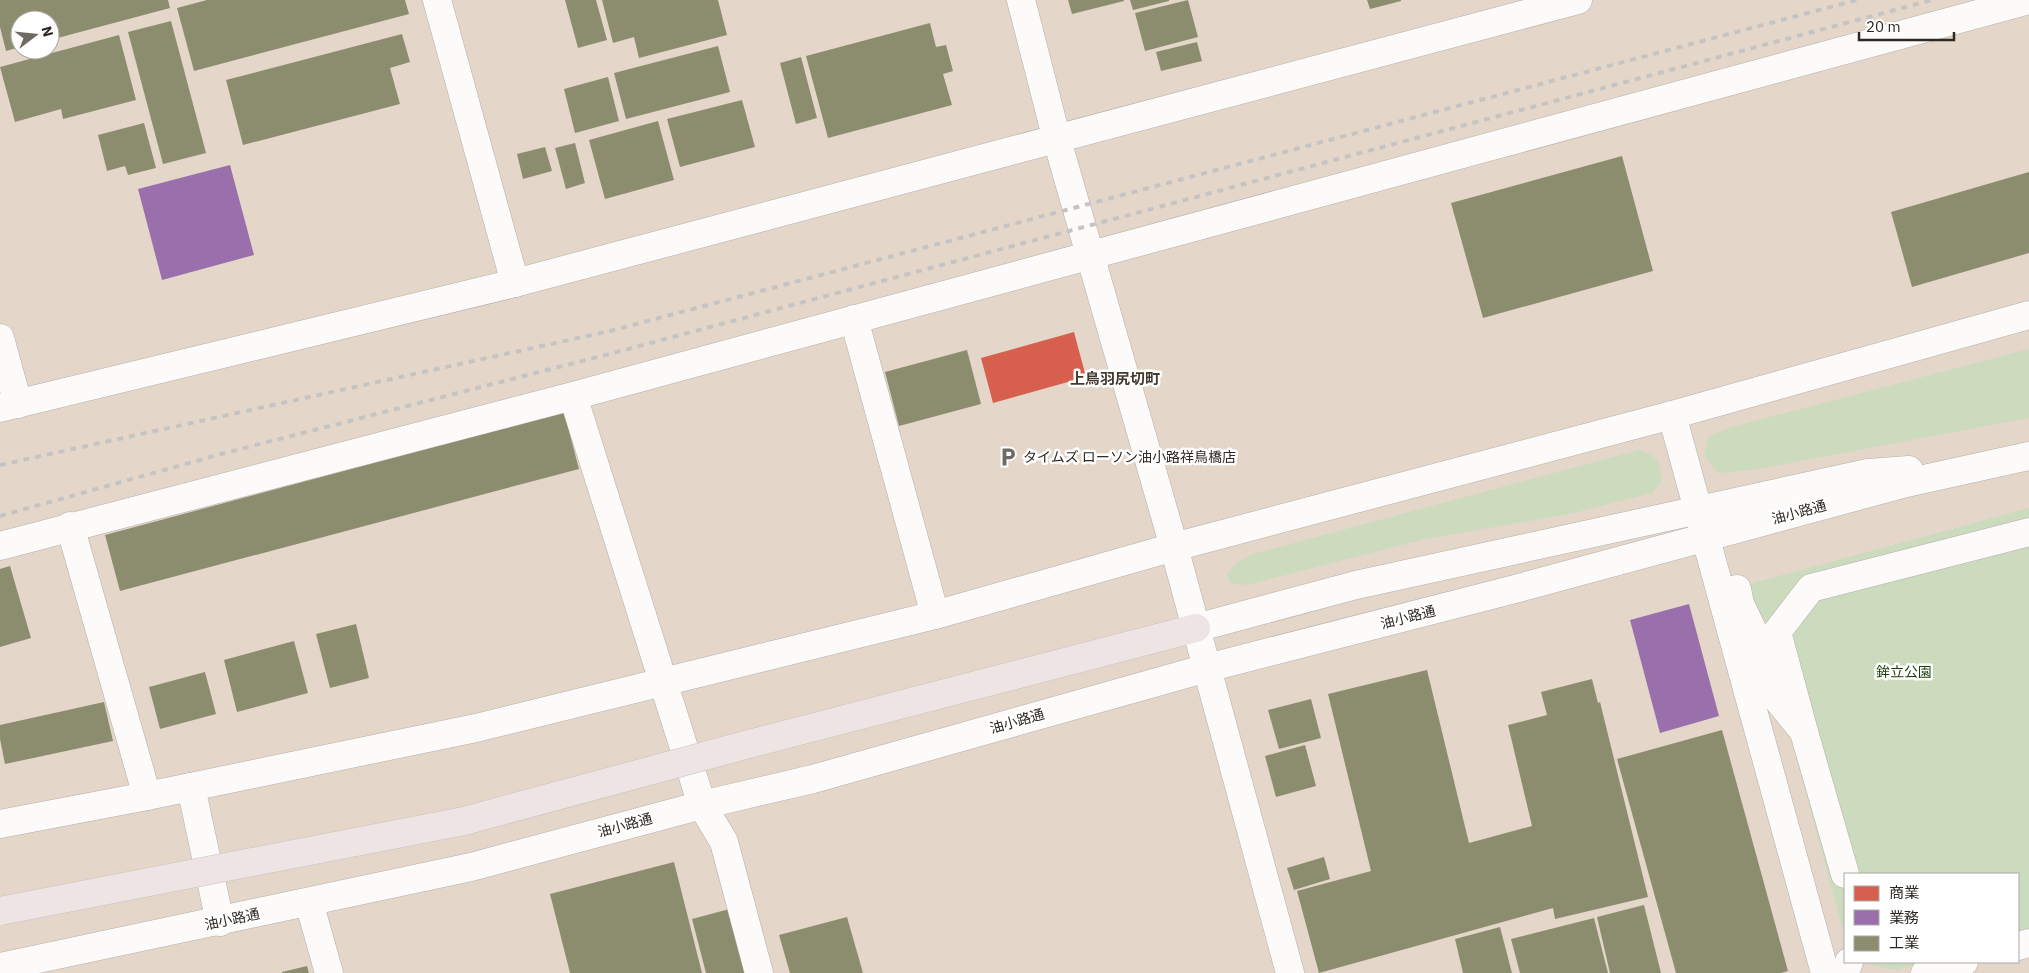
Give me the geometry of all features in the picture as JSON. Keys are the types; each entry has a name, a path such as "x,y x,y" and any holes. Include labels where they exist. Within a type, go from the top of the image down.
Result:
{"highway":[{"path":"0,911 464,821 749,744 1196,628"}],"street":[{"path":"437,0 515,284"},
{"path":"1021,0 1057,140 1174,547 1290,973"},
{"path":"0,338 9,406 515,284 1578,0"},
{"path":"0,546 70,526 573,396 854,318 2029,0"},
{"path":"0,824 191,788 476,728 935,615 1174,547 1672,416 2029,315"},
{"path":"854,318 935,615"},
{"path":"573,396 702,805 724,842 759,973"},
{"path":"1672,416 1825,973"},
{"name":"油小路通","path":"0,968 220,922 471,866 702,805 813,779 1207,668 1515,589 1906,483 2029,456"},
{"path":"1196,628 1356,585 1868,473 1994,464"},
{"path":"70,526 147,796"},
{"path":"1845,873 1777,632 1811,588 2029,532"},
{"path":"1735,580 1740,604 1756,637 1773,694 1804,732"},
{"path":"191,788 220,922"},
{"path":"310,902 328,973"},
{"path":"1925,973 1960,963"}],"shaded area":[{"path":"0,0 2029,0 2029,973 0,973"}],"green space":[{"path":"2029,349 2029,418 1753,470 1718,473 1704,455 1708,437 1728,428"},
{"path":"1639,450 1654,457 1661,468 1662,480 1652,493 1570,514 1425,539 1247,585 1230,583 1227,574 1235,564 1253,554"},
{"name":"鉾立公園","path":"2029,508 2029,931 2019,934 2019,873 1844,873 1844,935 1750,584"},
{"path":"1863,963 1920,963 1896,970"}],"building: 商業":[{"path":"1074,332 1086,377 993,403 981,358"}],"building: 業務":[{"path":"230,165 254,255 162,280 138,189"},
{"path":"1689,604 1719,716 1660,733 1630,620"}],"building: 工業":[{"path":"0,0 168,0 170,8 60,37 60,10 10,10 10,50 6,51 0,27"},
{"path":"207,0 405,0 409,14 194,71 177,8"},
{"path":"565,0 596,0 607,40 578,48"},
{"path":"602,0 718,0 727,35 639,58 634,37 613,43"},
{"path":"1068,0 1124,0 1124,1 1072,14"},
{"path":"1130,0 1169,0 1169,1 1133,10"},
{"path":"1188,0 1198,37 1145,51 1135,13"},
{"path":"1367,0 1401,0 1401,1 1370,9"},
{"path":"171,21 206,153 163,164 128,32"},
{"path":"930,23 936,47 946,45 953,71 943,74 952,105 828,138 806,56"},
{"path":"402,34 410,62 390,68 400,104 243,145 226,80"},
{"path":"119,35 136,100 63,119 61,109 15,122 0,67 26,60 60,60 60,51"},
{"path":"1197,42 1202,61 1161,71 1156,52"},
{"path":"718,46 730,92 626,119 614,73"},
{"path":"801,57 817,118 796,124 780,63"},
{"path":"608,77 619,121 575,133 564,89"},
{"path":"742,100 755,147 680,167 667,119"},
{"path":"658,121 674,180 605,199 589,140"},
{"path":"144,123 156,168 128,175 125,166 107,171 98,135"},
{"path":"575,143 585,183 566,189 555,148"},
{"path":"545,147 552,171 523,179 517,154"},
{"path":"1622,156 1653,271 1483,318 1451,203"},
{"path":"2029,172 2029,253 1912,287 1891,212"},
{"path":"967,350 981,404 899,426 885,372"},
{"path":"564,412 579,469 120,591 105,535"},
{"path":"10,566 31,638 0,647 0,569"},
{"path":"356,624 369,678 330,688 316,634"},
{"path":"294,641 308,693 237,712 224,660"},
{"path":"1427,670 1469,843 1532,826 1508,725 1547,715 1541,692 1592,679 1598,703 1600,702 1648,897 1555,919 1553,908 1319,973 1297,891 1371,871 1328,694"},
{"path":"205,672 216,714 160,729 149,687"},
{"path":"1311,699 1321,738 1279,749 1268,710"},
{"path":"104,702 113,741 5,764 0,739 0,725"},
{"path":"1722,730 1788,971 1781,973 1676,973 1617,759"},
{"path":"1305,745 1316,786 1276,797 1265,756"},
{"path":"1324,857 1330,879 1294,890 1287,868"},
{"path":"674,862 702,973 570,973 550,894"},
{"path":"1644,905 1661,973 1610,973 1597,917"},
{"path":"737,907 755,973 706,973 692,919"},
{"path":"847,917 863,973 790,973 779,935"},
{"path":"1594,918 1608,973 1520,973 1511,939"},
{"path":"1500,927 1512,973 1463,973 1455,939"},
{"path":"307,966 309,973 282,973 282,972"}],"railway":[{"path":"0,465 610,331 1857,0"},
{"path":"0,516 225,453 613,353 1932,0"}],"place":[{"name":"タイムズ ローソン油小路祥鳥橋店","path":"1008,457"}],"district":[{"name":"上鳥羽尻切町","path":"1115,379"}]}
